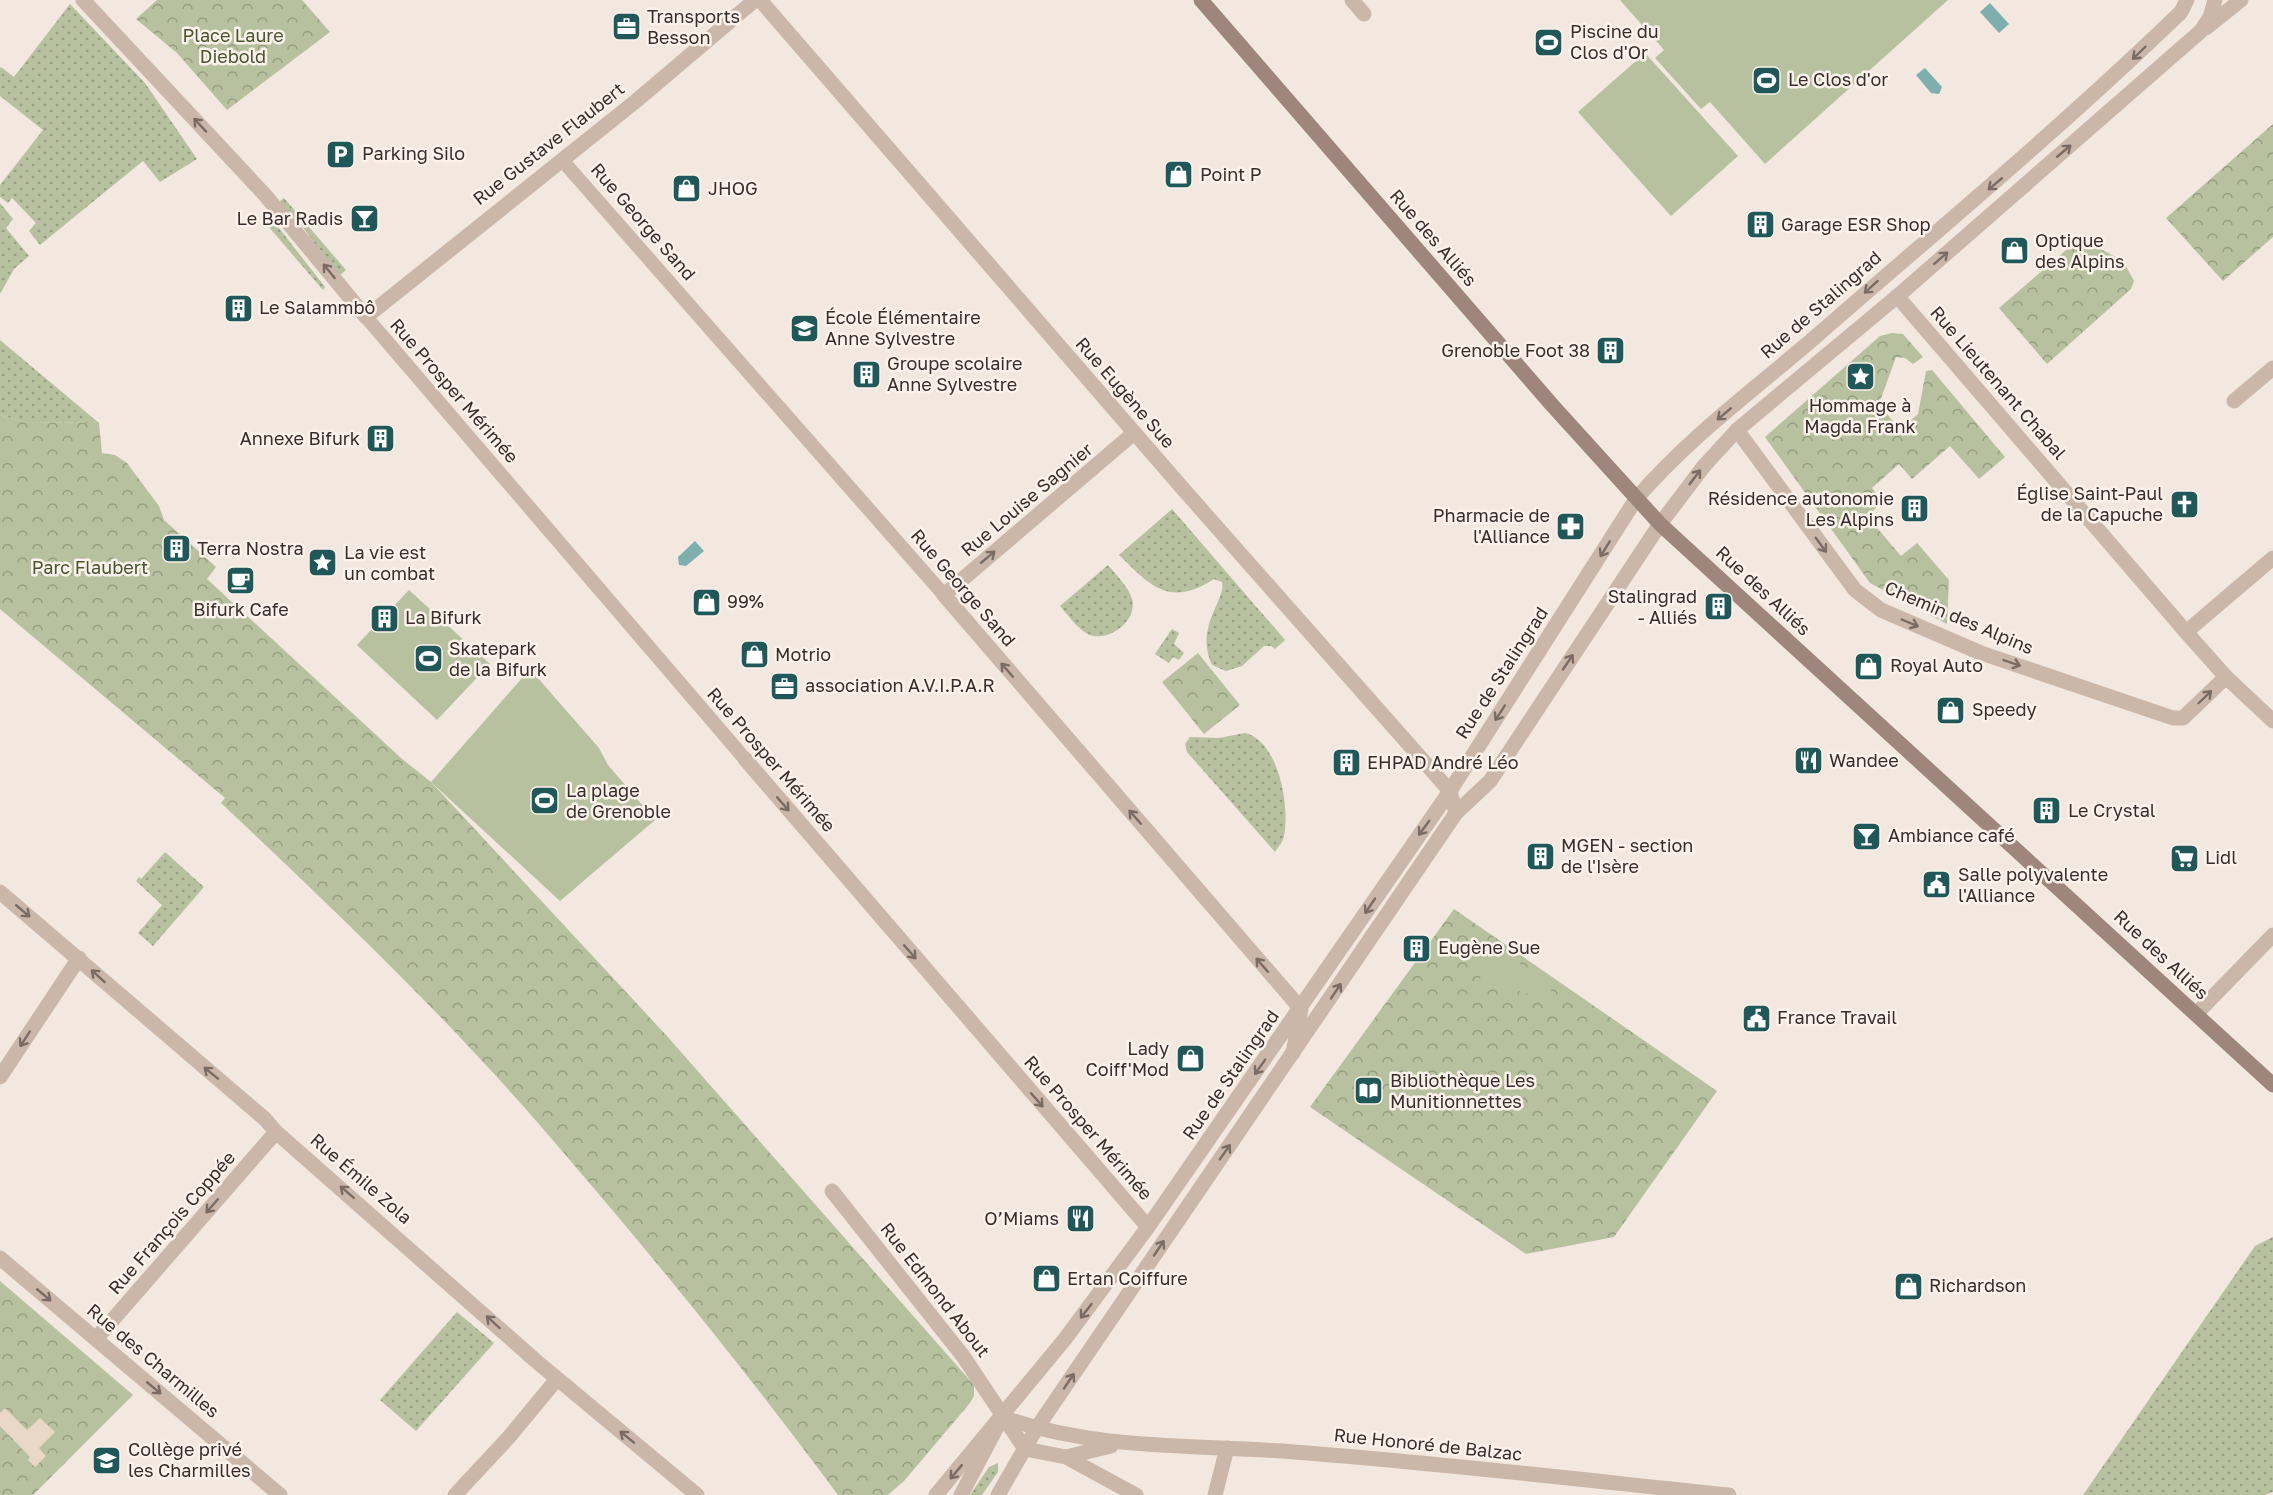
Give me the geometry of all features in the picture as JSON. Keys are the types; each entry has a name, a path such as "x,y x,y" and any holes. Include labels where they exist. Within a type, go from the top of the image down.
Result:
{"main road":[{"name":"Rue des Alliés","path":"1201,0 1660,524 2273,1085"}],"street":[{"path":"83,0 265,195 366,317"},
{"name":"Rue Gustave Flaubert","path":"366,317 636,102 755,0"},
{"name":"Rue Eugène Sue","path":"760,0 1134,433 1450,792 1456,813"},
{"path":"1352,0 1364,14"},
{"name":"Rue de Stalingrad","path":"936,1495 1089,1308 1148,1227 1450,792 1636,499 1654,478 1713,423 2002,178 2102,88 2184,6 2197,0"},
{"path":"2201,31 2211,17 2214,0"},
{"path":"998,1495 1036,1429 1456,813 1490,781 1660,524 1704,466 1737,430 1897,297 2201,31 2241,0"},
{"name":"Rue George Sand","path":"562,160 944,595 1301,1009"},
{"name":"Rue Lieutenant Chabal","path":"1897,297 2186,632 2226,677 2273,722"},
{"name":"Rue Prosper Mérimée","path":"366,317 1148,1227"},
{"path":"2234,401 2273,368"},
{"name":"Chemin des Alpins","path":"1737,430 1855,590 1881,610 1981,652 2173,718 2183,718 2226,677"},
{"name":"Rue Louise Sagnier","path":"944,595 1134,433"},
{"path":"2186,632 2273,558"},
{"name":"Rue Émile Zola","path":"0,891 265,1119 276,1132 557,1379 697,1495"},
{"path":"2196,1014 2273,935"},
{"path":"0,1077 79,958"},
{"path":"1292,1056 1301,1009"},
{"name":"Rue François Coppée","path":"96,1339 276,1132"},
{"name":"Rue Edmond About","path":"832,1191 963,1356 1002,1417"},
{"name":"Rue des Charmilles","path":"0,1258 280,1495"},
{"path":"455,1495 509,1437 557,1379"},
{"path":"961,1495 1002,1417 1025,1449"},
{"name":"Rue Honoré de Balzac","path":"1002,1417 1036,1429 1079,1438 1122,1443 1292,1452 1729,1495"},
{"name":"Rue Honoré de Balzac","path":"1025,1449 1066,1457 1122,1443"},
{"path":"1215,1495 1227,1448"},
{"path":"1066,1457 1136,1495"}],"green space":[{"name":"Place Laure Diebold","path":"157,0 302,0 330,32 227,110 177,53 136,19"},
{"name":"Le Clos d'or","path":"1620,0 1948,0 1765,164 1710,102 1701,109 1655,58 1664,50"},
{"path":"70,4 145,83 197,159 160,182 143,161 40,245 29,231 36,223 12,198 8,203 0,197 0,185 43,130 0,96 0,68 14,77"},
{"path":"1645,53 1738,156 1671,216 1578,112"},
{"path":"2273,124 2273,237 2223,281 2166,218"},
{"path":"284,198 346,270 338,277 302,226 279,202"},
{"path":"0,203 13,219 6,228 29,256 14,269 0,294"},
{"path":"268,214 325,287 323,290 262,219"},
{"path":"2080,238 2123,261 2134,281 2131,289 2047,364 1999,308"},
{"path":"1892,333 1903,334 1923,357 1913,364 1905,358 1896,357 1879,404 1900,430 1918,414 1926,371 1932,370 2005,457 1979,479 1950,446 1912,479 1899,464 1872,488 1883,502 1867,516 1901,556 1917,543 1949,580 1947,624 1870,583 1765,437 1880,336"},
{"path":"0,340 99,423 23,422 0,415"},
{"name":"Parc Flaubert","path":"0,415 23,422 99,423 102,453 115,455 127,463 159,506 164,520 216,567 207,579 401,758 431,782 666,1035 974,1385 974,1396 970,1403 904,1481 888,1495 838,1495 724,1346 645,1249 488,1067 338,914 221,803 225,798 0,609"},
{"path":"1172,509 1285,640 1275,649 1271,646 1264,646 1242,666 1226,671 1212,665 1207,651 1207,638 1212,616 1220,597 1222,582 1214,579 1185,592 1162,590 1141,576 1119,555"},
{"path":"1108,565 1128,590 1133,607 1121,628 1106,635 1090,635 1078,626 1060,606"},
{"name":"Skatepark de la Bifurk","path":"409,590 490,664 437,720 357,645"},
{"path":"1172,629 1179,633 1174,644 1184,653 1179,660 1173,657 1169,663 1155,654"},
{"path":"1198,653 1240,705 1204,734 1162,682"},
{"name":"La plage de Grenoble","path":"530,669 599,748 608,765 655,820 560,901 431,782"},
{"path":"1245,733 1257,739 1266,748 1280,777 1285,824 1282,842 1275,852 1187,752 1185,744 1190,737 1219,738"},
{"path":"165,852 204,887 153,946 138,933 162,905 136,881 139,877 141,879"},
{"path":"1454,909 1717,1091 1614,1237 1526,1254 1310,1107"},
{"path":"1492,945 1553,985 1547,1001 1493,981 1490,989 1478,984"},
{"path":"2273,1237 2273,1492 2265,1495 2083,1495 2255,1246"},
{"path":"0,1281 133,1395 33,1495 0,1495"},
{"path":"457,1312 494,1343 416,1431 380,1400"},
{"path":"998,1463 998,1472 982,1495 970,1495 989,1467"}],"shaded area":[{"path":"5,1408 27,1430 40,1418 55,1432 39,1448 46,1456 35,1467 28,1460 30,1457 0,1426 0,1413"}],"water":[{"path":"1990,3 2009,24 1999,33 1980,12"},
{"path":"1925,68 1942,87 1939,94 1931,93 1916,75"},
{"path":"695,541 704,551 686,566 679,565 678,557"}],"place":[{"name":"Transports Besson","path":"626,27"},
{"name":"Piscine du Clos d'Or","path":"1549,42"},
{"name":"Le Clos d'or","path":"1767,80"},
{"name":"Parking Silo","path":"341,154"},
{"name":"Point P","path":"1179,175"},
{"name":"JHOG","path":"687,189"},
{"name":"Le Bar Radis","path":"364,219"},
{"name":"Garage ESR Shop","path":"1760,225"},
{"name":"Optique des Alpins","path":"2014,251"},
{"name":"Le Salammbô","path":"238,308"},
{"name":"École Élémentaire Anne Sylvestre","path":"804,328"},
{"name":"Grenoble Foot 38","path":"1611,351"},
{"name":"Groupe scolaire Anne Sylvestre","path":"866,374"},
{"name":"Hommage à Magda Frank","path":"1860,377"},
{"name":"Annexe Bifurk","path":"381,439"},
{"name":"Église Saint-Paul de la Capuche","path":"2184,504"},
{"name":"Résidence autonomie Les Alpins","path":"1915,509"},
{"name":"Pharmacie de l'Alliance","path":"1571,526"},
{"name":"Terra Nostra","path":"176,549"},
{"name":"La vie est un combat","path":"323,563"},
{"name":"Bifurk Cafe","path":"241,581"},
{"name":"99%","path":"706,602"},
{"name":"Stalingrad - Alliés","path":"1718,607"},
{"name":"La Bifurk","path":"384,618"},
{"name":"Motrio","path":"754,655"},
{"name":"Skatepark de la Bifurk","path":"428,659"},
{"name":"Royal Auto","path":"1869,666"},
{"name":"association A.V.I.P.A.R","path":"784,686"},
{"name":"Speedy","path":"1951,710"},
{"name":"Wandee","path":"1808,761"},
{"name":"EHPAD André Léo","path":"1346,763"},
{"name":"La plage de Grenoble","path":"545,801"},
{"name":"Le Crystal","path":"2047,811"},
{"name":"Ambiance café","path":"1867,836"},
{"name":"MGEN - section de l'Isère","path":"1540,856"},
{"name":"Lidl","path":"2184,858"},
{"name":"Salle polyvalente l'Alliance","path":"1937,885"},
{"name":"Eugène Sue","path":"1417,948"},
{"name":"France Travail","path":"1756,1018"},
{"name":"Lady Coiff'Mod","path":"1190,1059"},
{"name":"Bibliothèque Les Munitionnettes","path":"1369,1091"},
{"name":"O’Miams","path":"1080,1219"},
{"name":"Ertan Coiffure","path":"1046,1279"},
{"name":"Richardson","path":"1908,1286"},
{"name":"Collège privé les Charmilles","path":"107,1460"}]}
